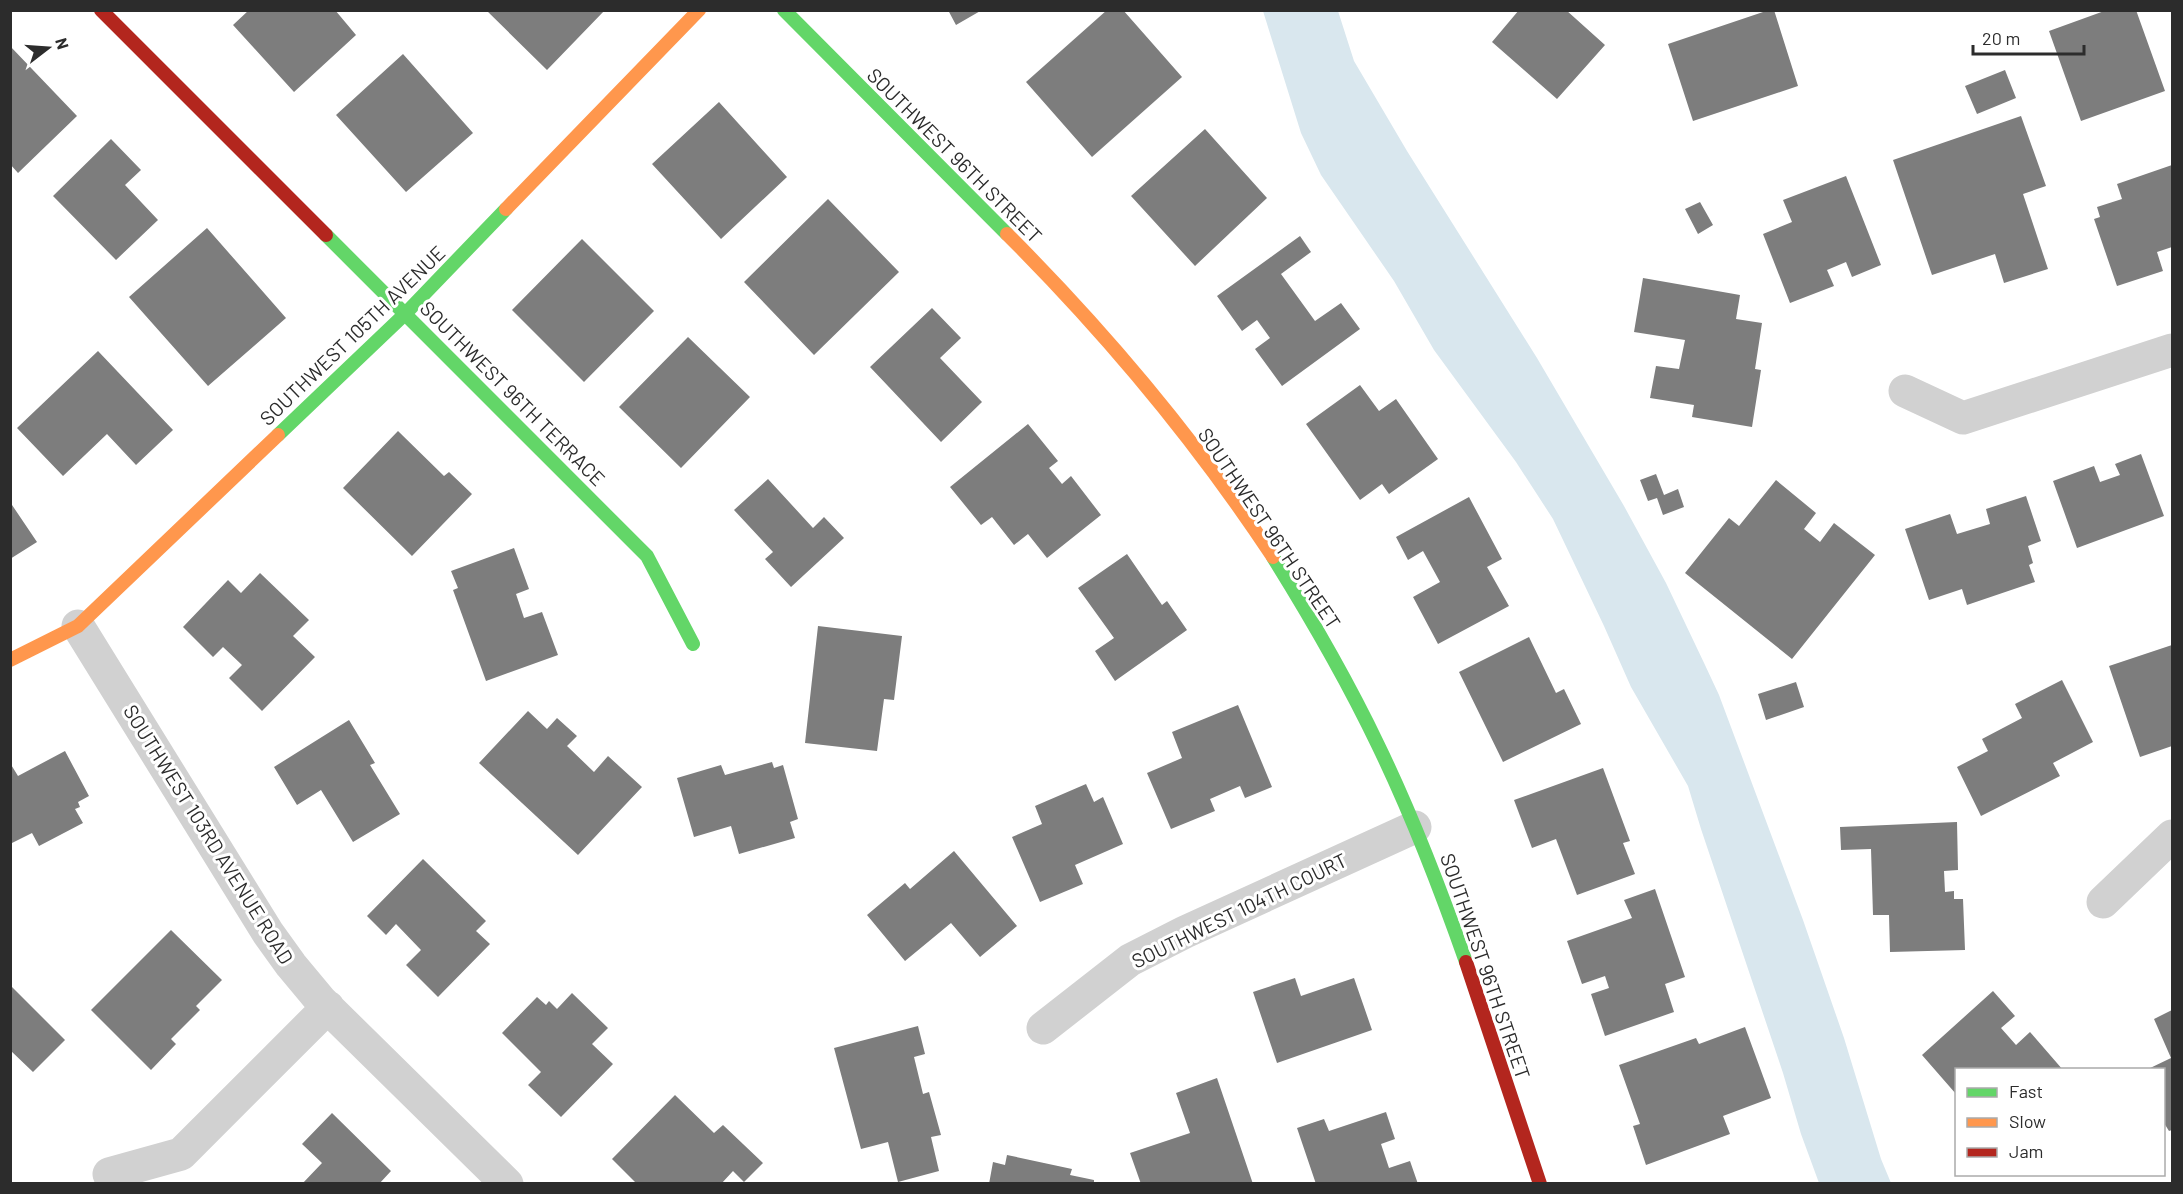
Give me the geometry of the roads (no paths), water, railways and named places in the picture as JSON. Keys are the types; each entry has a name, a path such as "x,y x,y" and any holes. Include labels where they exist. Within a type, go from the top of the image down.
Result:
{"street":[{"name":"SOUTHWEST 96TH TERRACE","path":"101,10 647,556 693,644"},
{"name":"SOUTHWEST 105TH AVENUE","path":"10,660 78,626 406,313 699,10"},
{"name":"SOUTHWEST 96TH STREET","path":"784,10 1050,277 1123,357 1173,417 1227,491 1304,608 1380,747 1415,827 1467,966 1540,1184"},
{"path":"1905,392 1963,418 2172,350"},
{"name":"SOUTHWEST 103RD AVENUE ROAD","path":"78,626 268,933 291,965 328,1007 507,1184"},
{"name":"SOUTHWEST 104TH COURT","path":"1043,1028 1130,960 1185,932 1415,827"},
{"path":"2103,902 2172,837"},
{"path":"109,1174 182,1154 328,1007"}]}
